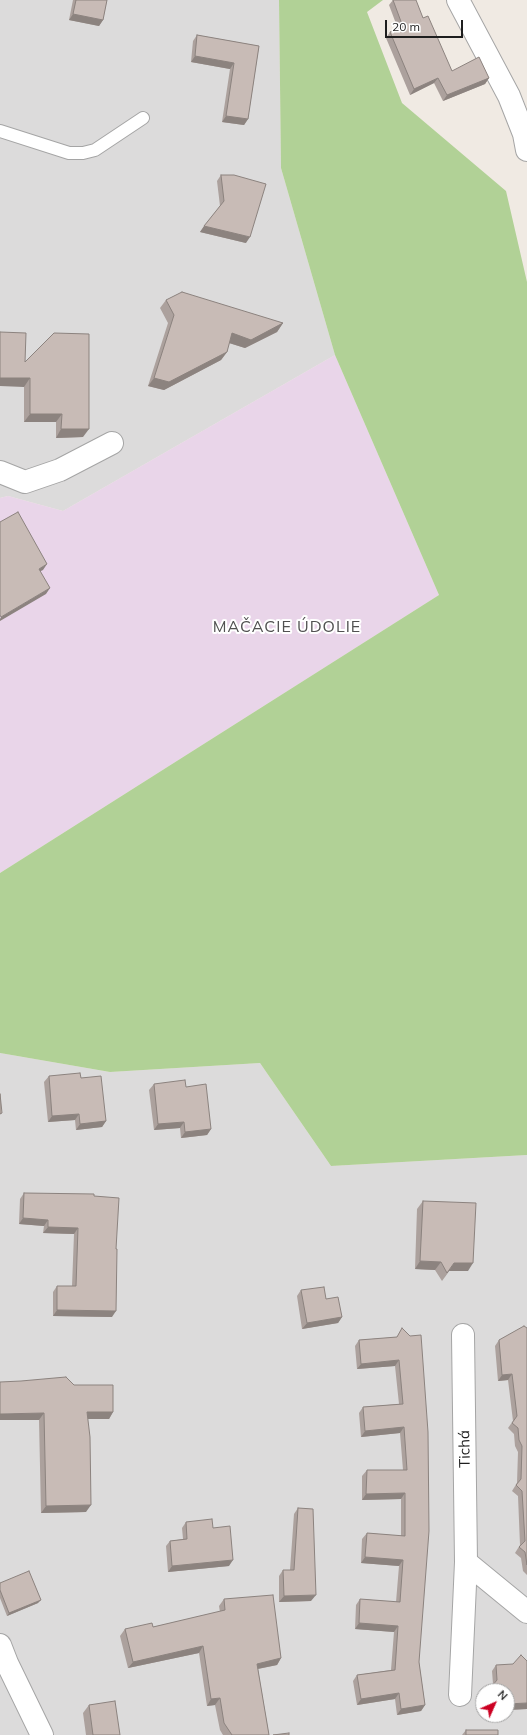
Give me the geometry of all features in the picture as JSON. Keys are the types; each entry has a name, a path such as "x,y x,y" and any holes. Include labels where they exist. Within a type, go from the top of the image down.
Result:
{"street":[{"path":"458,0 509,96 524,134 527,150"},
{"path":"0,472 25,482 60,470 112,443"},
{"name":"Tichá","path":"460,1695 466,1562 463,1335"},
{"path":"466,1562 527,1612"},
{"path":"2,1656 42,1735"}],"lane":[{"path":"0,131 69,153 83,153 96,150 143,118"}],"shaded area":[{"path":"0,0 279,0 281,168 335,355 63,511 8,496 0,498"},
{"path":"335,355 439,595 0,873 0,498 8,496 63,511"},
{"path":"0,1053 110,1072 260,1063 331,1166 527,1155 527,1735 0,1735"}],"green space":[{"path":"279,0 383,0 367,12 402,103 506,191 527,282 527,1155 331,1166 260,1063 110,1072 0,1053 0,873 439,595 335,355 281,168"}],"building":[{"path":"76,0 107,0 103,20 73,14"},
{"path":"393,0 416,0 423,18 428,16 452,71 479,57 489,78 447,95 438,78 414,89 390,32 403,27"},
{"path":"197,35 259,46 248,119 226,116 234,63 195,56"},
{"path":"221,175 234,175 266,184 250,237 204,226 224,201"},
{"path":"182,292 283,323 251,340 232,333 227,352 169,382 154,378 174,315 166,300"},
{"path":"0,332 26,333 25,362 54,333 89,334 89,429 61,429 62,414 30,414 30,378 0,378"},
{"path":"18,512 47,564 39,569 50,588 1,617 0,522"},
{"path":"80,1073 81,1078 101,1076 106,1121 80,1124 79,1114 52,1116 49,1076"},
{"path":"185,1080 186,1087 206,1084 211,1129 185,1132 184,1122 158,1124 154,1084"},
{"path":"0,1094 2,1113 0,1114"},
{"path":"24,1193 94,1194 94,1196 119,1198 116,1249 116,1311 57,1310 57,1286 76,1286 78,1228 48,1227 48,1220 23,1218"},
{"path":"423,1201 476,1203 473,1263 454,1263 447,1273 441,1262 420,1261"},
{"path":"324,1287 326,1299 338,1297 342,1317 307,1323 301,1290"},
{"path":"524,1326 527,1328 527,1565 525,1552 519,1547 525,1541 522,1491 516,1485 521,1479 522,1446 519,1440 518,1428 512,1423 517,1416 512,1374 502,1375 499,1340"},
{"path":"402,1328 410,1336 421,1335 428,1432 429,1531 419,1662 425,1705 401,1709 399,1693 361,1699 357,1675 395,1670 398,1626 359,1623 360,1599 400,1602 403,1560 365,1557 367,1533 405,1536 405,1493 366,1494 367,1470 407,1470 404,1427 365,1431 363,1407 403,1404 399,1360 361,1364 359,1340 397,1337"},
{"path":"66,1377 74,1385 113,1385 113,1412 87,1412 90,1437 91,1505 46,1506 44,1413 0,1414 0,1382"},
{"path":"298,1508 313,1509 316,1595 284,1596 283,1570 294,1570"},
{"path":"212,1519 213,1528 230,1526 233,1560 172,1566 170,1541 187,1539 186,1522"},
{"path":"29,1571 41,1600 9,1613 0,1590 0,1583"},
{"path":"273,1595 281,1658 257,1664 269,1735 232,1735 224,1723 220,1698 211,1699 203,1646 133,1662 125,1629 152,1623 153,1627 225,1610 224,1599"},
{"path":"521,1655 527,1661 527,1703 515,1704 515,1683 494,1683 497,1680 496,1665 513,1664"},
{"path":"115,1701 120,1735 93,1735 89,1705"},
{"path":"466,1730 498,1730 498,1735 466,1735"},
{"path":"289,1733 289,1735 273,1735"}],"district":[{"name":"MAČACIE ÚDOLIE","path":"287,627"}]}
